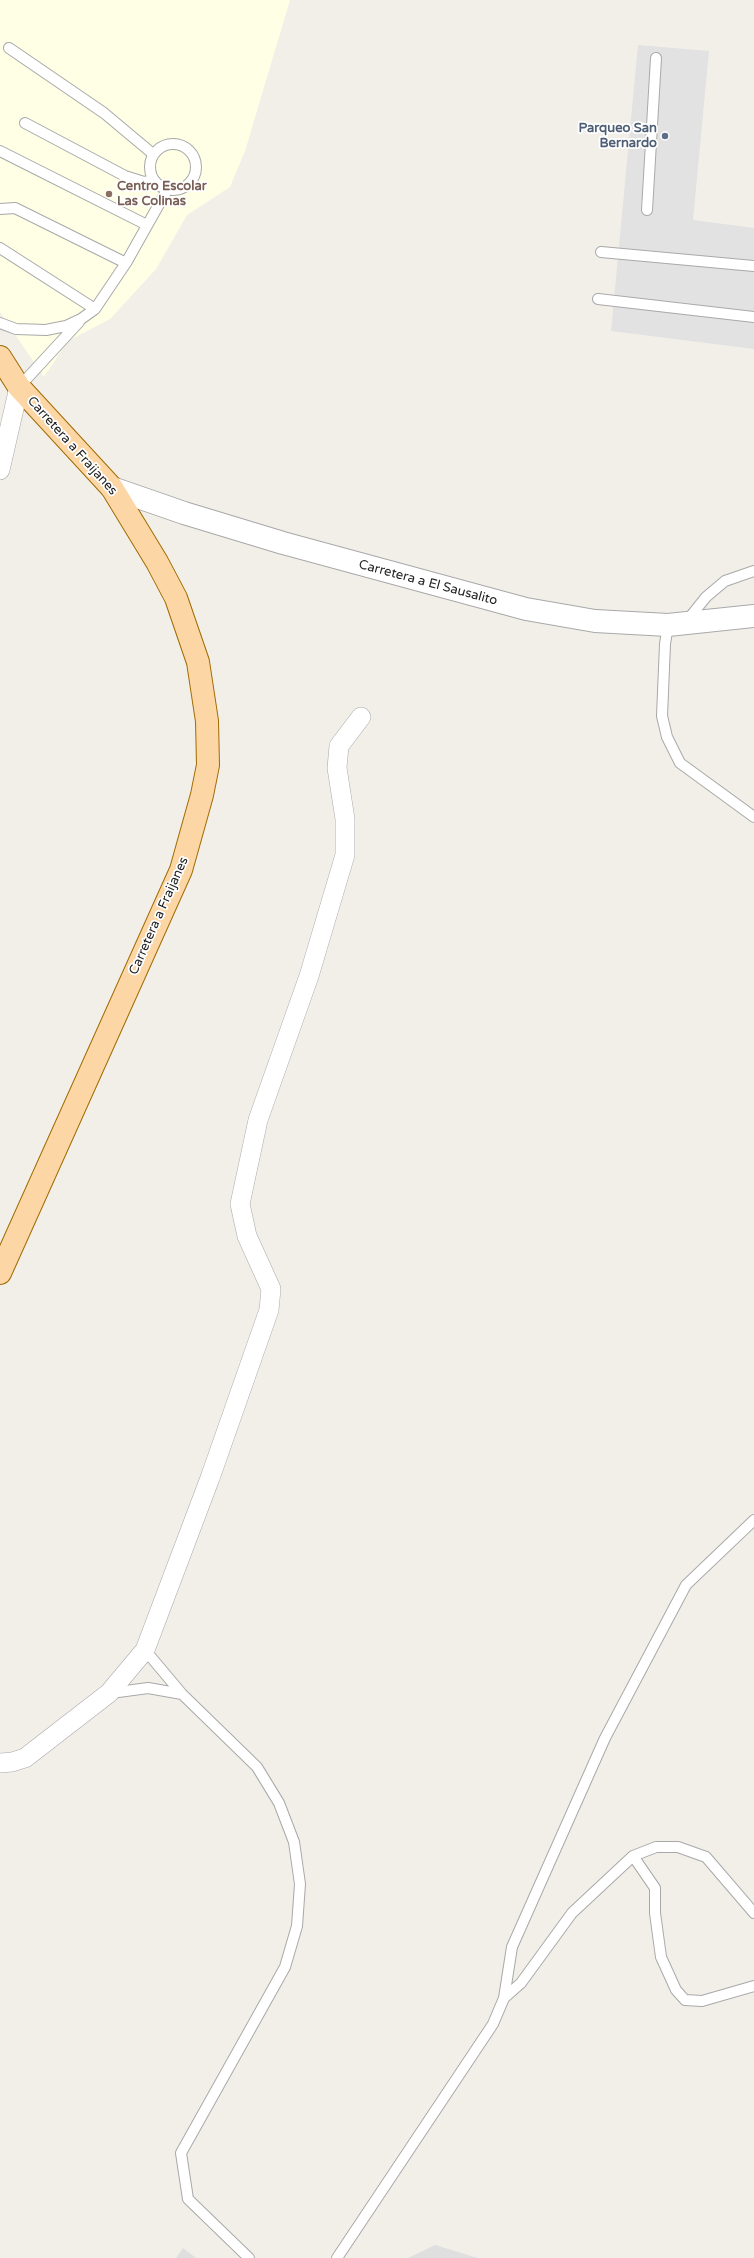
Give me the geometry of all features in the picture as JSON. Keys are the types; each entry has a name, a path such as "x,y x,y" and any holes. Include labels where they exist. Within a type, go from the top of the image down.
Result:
{"main road":[{"name":"Carretera a Fraijanes","path":"0,358 19,387 112,488 158,562 176,598 188,628 198,662 207,721 208,765 200,802 181,870 0,1273"}],"street":[{"path":"0,470 19,387"},
{"name":"Carretera a El Sausalito","path":"112,488 184,514 283,543 526,609 595,622 676,625 754,616"},
{"path":"0,1763 12,1762 25,1758 109,1693 145,1650 184,1549 191,1524 210,1478 269,1310 271,1289 247,1236 240,1204 258,1120 309,976 345,855 345,819 336,768 339,746 361,717"}],"lane":[{"path":"9,48 104,113 153,154"},
{"path":"647,210 656,58"},
{"path":"25,123 125,176 144,182 152,180"},
{"path":"168,144 178,144 186,148 193,155 196,163 196,172 192,181 185,187 176,191 159,187 152,180 149,171 149,162 153,154 160,147 168,144"},
{"path":"0,151 148,225"},
{"path":"19,387 81,319 95,309 126,263 168,190"},
{"path":"0,208 15,208 126,263"},
{"path":"0,248 95,309"},
{"path":"600,252 754,266"},
{"path":"598,299 754,317"},
{"path":"0,323 16,329 46,330 81,319"},
{"path":"754,571 725,581 676,625 665,644 662,716 667,737 680,763 754,817"},
{"path":"337,2258 494,2024 504,1998 512,1947 605,1738 686,1585 754,1520"},
{"path":"145,1650 182,1694 257,1767 279,1803 294,1842 300,1884 297,1926 285,1967 181,2153 188,2199 249,2258"},
{"path":"109,1693 148,1688 182,1694"},
{"path":"504,1998 521,1983 572,1913 634,1856 656,1847 678,1846 706,1857 754,1913"},
{"path":"634,1856 655,1888 655,1913 661,1957 676,1990 685,2000 702,2001 754,1986"}],"shaded area":[{"name":"Centro Escolar Las Colinas","path":"0,0 290,0 245,151 230,187 187,215 156,269 110,319 68,341 44,377 0,312"},
{"name":"Parqueo San Bernardo","path":"638,45 709,51 693,220 754,228 754,349 611,331"},
{"path":"435,2245 478,2258 408,2258"},
{"path":"183,2248 196,2258 176,2258"}],"place":[{"name":"Parqueo San Bernardo","path":"665,136"},
{"name":"Centro Escolar Las Colinas","path":"109,194"}]}
